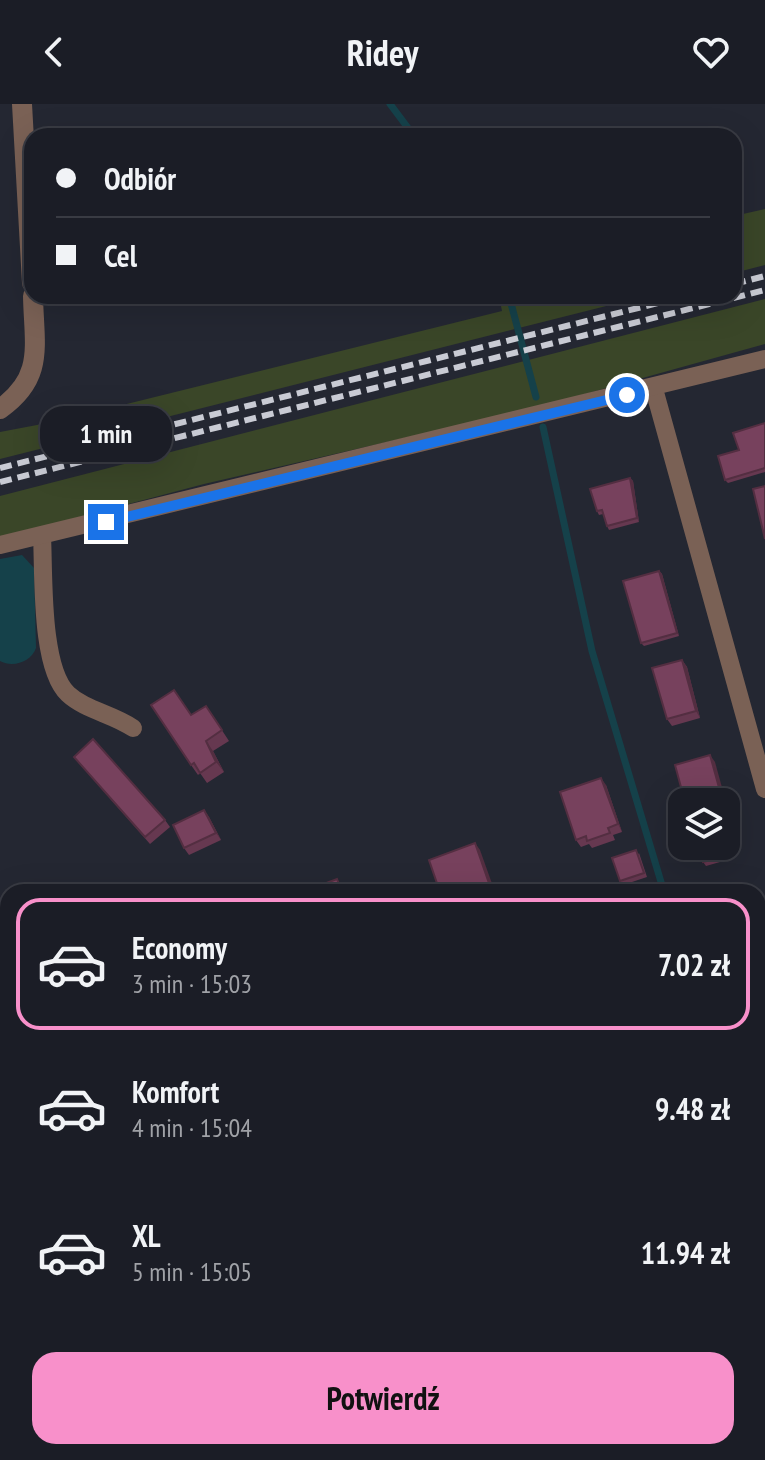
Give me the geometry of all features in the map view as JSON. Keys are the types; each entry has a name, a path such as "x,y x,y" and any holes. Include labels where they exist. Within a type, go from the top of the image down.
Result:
{"street":[{"path":"22,104 24,140"},
{"path":"0,409 21,394 31,375 35,354 33,304"},
{"path":"0,545 654,389 765,359"},
{"path":"654,389 765,789"},
{"path":"42,536 47,621 57,678 65,691 78,702 104,711 133,728"}],"green space":[{"path":"765,209 765,265 742,271 742,214"},
{"path":"765,299 765,344 531,409 204,484 0,538 0,496"},
{"path":"501,304 614,304 0,459 0,432 58,421 502,311"}],"water":[{"path":"22,555 34,568 36,648 26,660 10,664 0,661 0,559"}],"building":[{"path":"765,423 765,468 725,480 718,456 739,450 733,433"},
{"path":"630,478 637,518 607,526 602,510 597,511 590,489"},
{"path":"765,486 765,539 753,489"},
{"path":"659,571 677,633 641,643 623,581"},
{"path":"682,660 696,711 667,719 652,668"},
{"path":"174,690 191,715 206,706 222,730 206,741 216,762 200,773 194,763 191,765 151,705"},
{"path":"93,739 165,820 145,837 74,757"},
{"path":"710,755 719,788 681,788 675,765"},
{"path":"601,778 618,824 608,828 610,833 587,841 586,836 576,840 560,792"},
{"path":"204,810 216,833 184,848 173,825"},
{"path":"475,843 489,884 437,884 429,860"},
{"path":"636,850 644,873 620,881 612,858"}],"waterway":[{"path":"390,104 408,128"},
{"path":"511,304 536,397"},
{"path":"543,427 592,651 662,884"}],"railway":[{"path":"742,282 765,276"},
{"path":"742,296 765,290"},
{"path":"0,468 654,304"},
{"path":"0,482 709,304"}],"route":[{"path":"106,522 627,395"}]}
